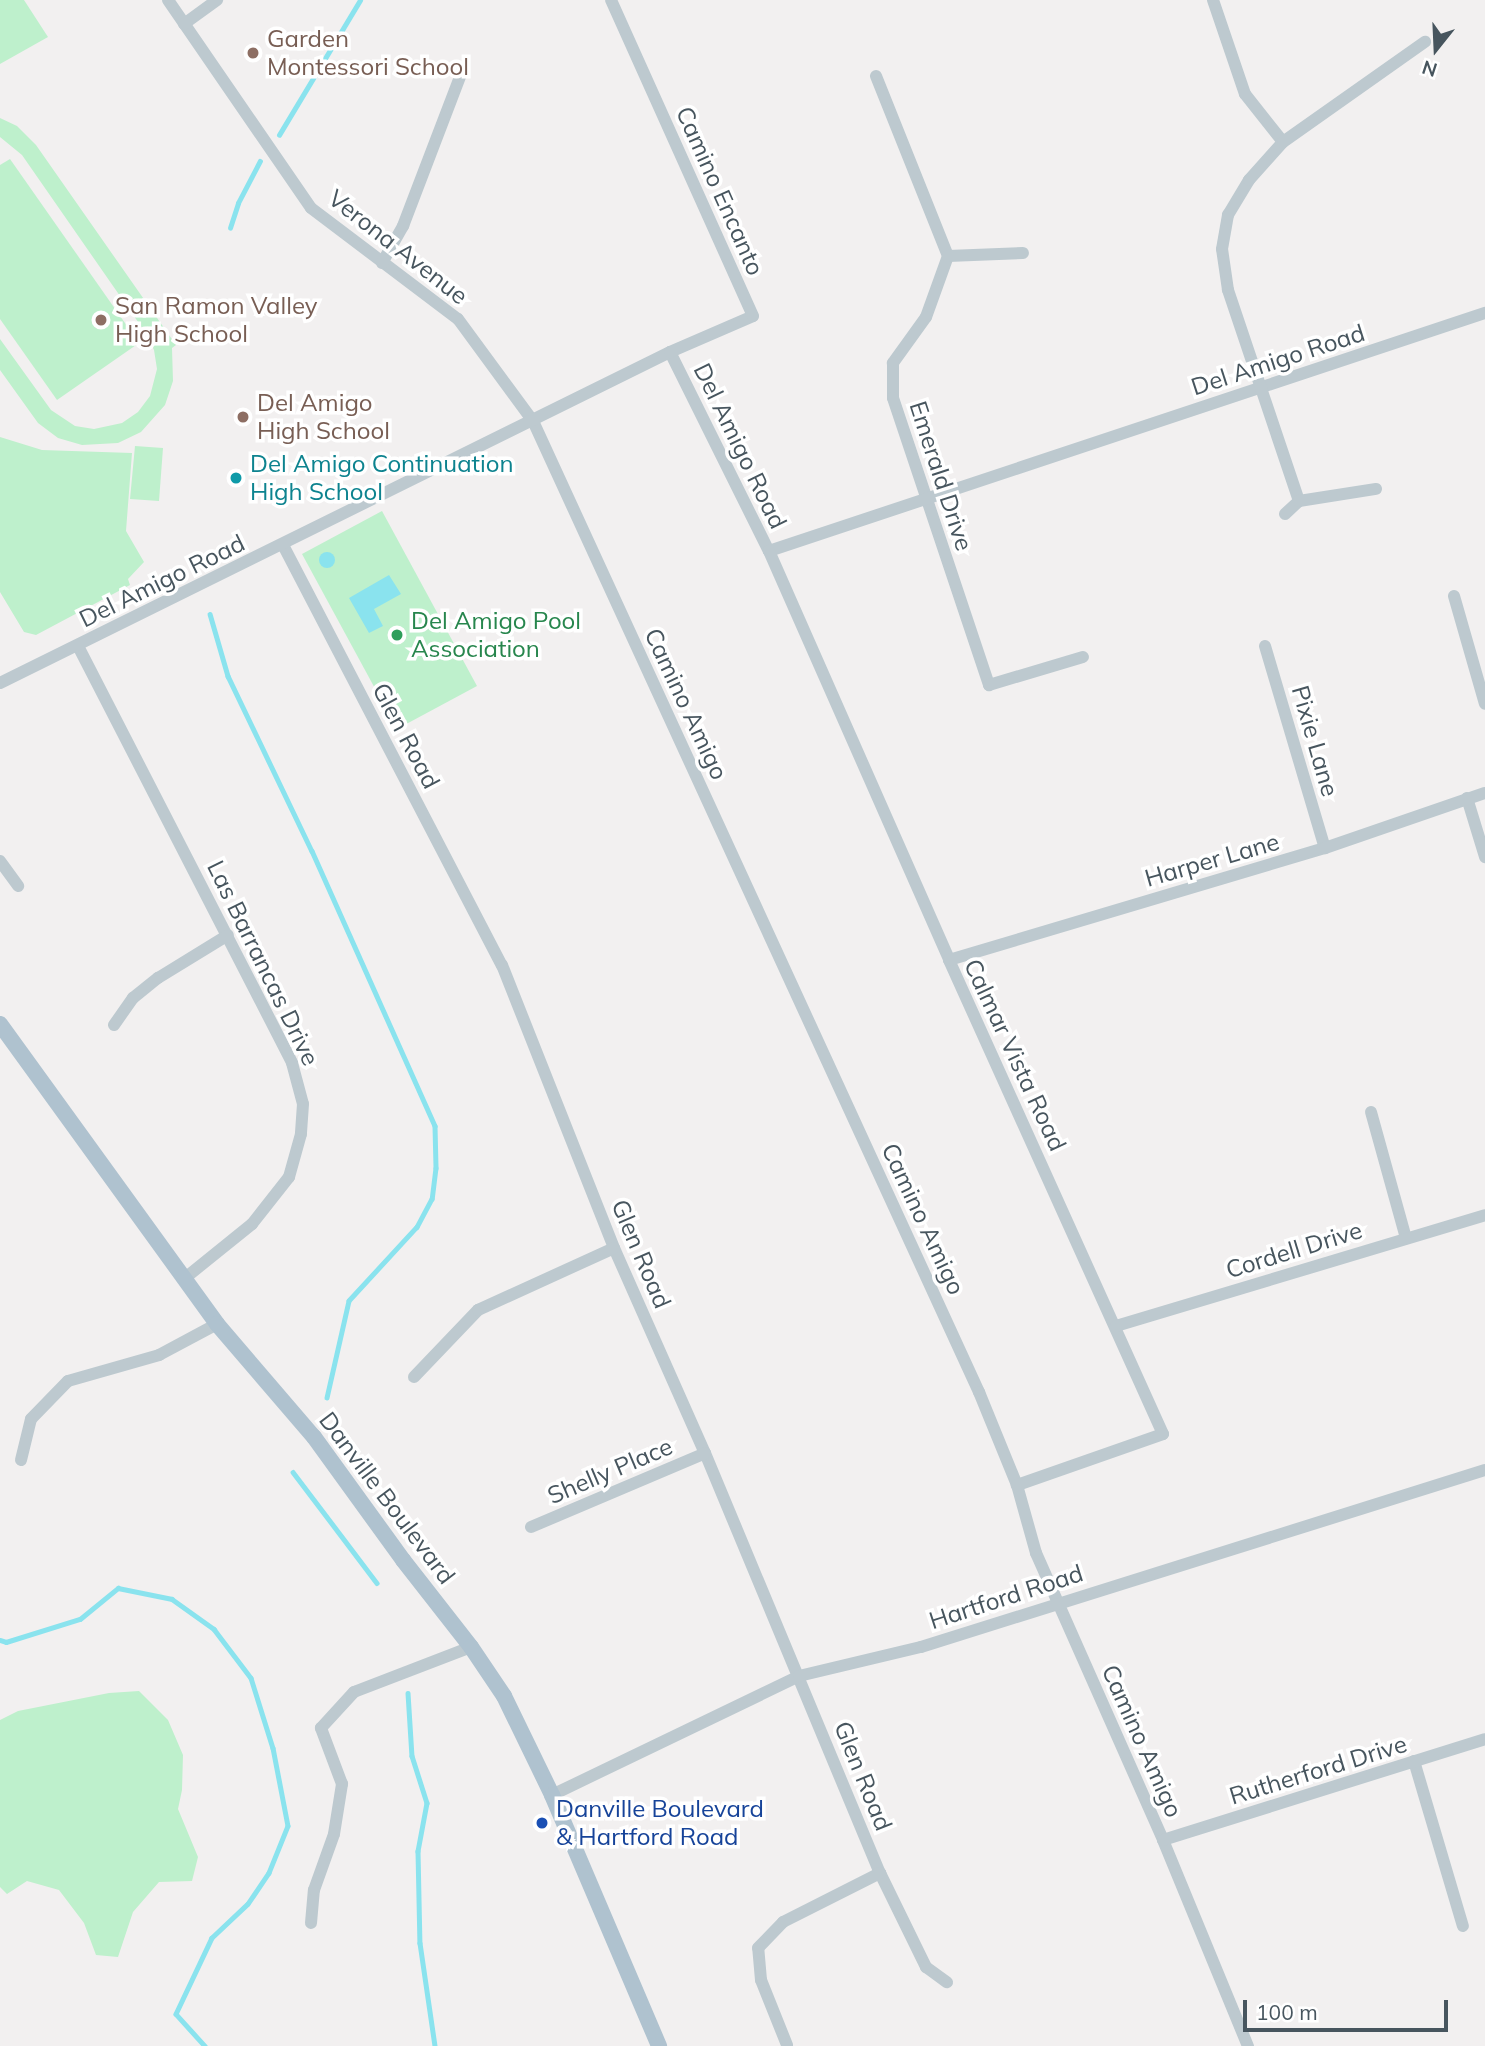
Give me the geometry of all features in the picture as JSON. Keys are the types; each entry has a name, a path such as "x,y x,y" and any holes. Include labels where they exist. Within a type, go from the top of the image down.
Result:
{"main road":[{"name":"Danville Boulevard","path":"0,1024 217,1324 314,1437 403,1560 471,1647 504,1696 552,1795 659,2046"}],"street":[{"name":"Verona Avenue","path":"168,0 312,208 458,319 533,421"},
{"path":"184,24 217,0"},
{"name":"Camino Encanto","path":"611,0 753,316 670,352"},
{"path":"1213,0 1245,94 1283,142"},
{"path":"1300,500 1228,290 1222,249 1228,215 1249,180 1283,142 1424,42"},
{"path":"876,76 947,256 1023,253"},
{"path":"382,263 402,226 460,77"},
{"name":"Emerald Drive","path":"947,256 926,317 893,363 893,398 925,500 989,685 1083,657"},
{"name":"Del Amigo Road","path":"0,683 670,352 769,551 1485,313"},
{"name":"Camino Amigo","path":"533,421 979,1392 1017,1485 1036,1553 1163,1840 1248,2046"},
{"path":"1285,514 1300,500 1376,489"},
{"name":"Glen Road","path":"282,545 502,965 614,1248 705,1452 880,1872 926,1967 947,1982"},
{"name":"Calmar Vista Road","path":"769,551 948,960 1163,1434 1017,1485"},
{"path":"1454,596 1485,704"},
{"name":"Las Barrancas Drive","path":"78,646 292,1063 303,1104 302,1134 289,1177 252,1224 185,1278"},
{"name":"Pixie Lane","path":"1265,646 1325,848"},
{"name":"Harper Lane","path":"948,960 1325,848 1485,793"},
{"path":"1467,798 1485,857"},
{"path":"0,861 18,886"},
{"path":"114,1025 133,998 228,935"},
{"path":"1371,1112 1406,1238"},
{"name":"Cordell Drive","path":"1116,1326 1485,1215"},
{"path":"414,1377 478,1310 614,1248"},
{"path":"21,1460 31,1419 68,1381 159,1355 217,1324"},
{"name":"Shelly Place","path":"531,1527 705,1452"},
{"name":"Hartford Road","path":"552,1795 799,1676 921,1647 1485,1470"},
{"path":"311,1923 314,1890 334,1835 342,1784 321,1728 354,1692 471,1647"},
{"name":"Rutherford Drive","path":"1163,1840 1485,1739"},
{"path":"1414,1761 1463,1926"},
{"path":"787,2045 761,1980 758,1948 783,1922 880,1872"}],"green space":[{"path":"0,0 24,0 48,37 0,64"},
{"path":"0,118 17,126 36,145 176,345 172,348 173,381 165,405 141,432 118,443 82,445 58,438 38,423 0,370 0,339 51,410 75,426 94,429 122,423 138,412 150,396 157,369 154,350 145,332 22,155 0,137"},
{"path":"10,159 139,343 57,400 0,319 0,165"},
{"path":"0,437 42,450 132,453 126,531 144,562 128,579 130,585 36,635 24,632 0,592"},
{"path":"135,446 163,448 159,501 130,499"},
{"name":"Del Amigo Pool Association","path":"382,511 477,686 397,729 302,554"},
{"path":"139,1691 168,1720 183,1755 182,1790 178,1809 198,1857 192,1881 159,1882 133,1912 118,1957 96,1955 84,1923 59,1890 27,1881 7,1894 0,1887 0,1720 18,1711 109,1693"}],"water":[{"path":"324,552 330,552 335,560 333,566 324,568 319,563 319,557"},
{"path":"389,575 401,594 374,609 383,626 369,633 349,598"}],"waterway":[{"path":"279,135 360,0"},
{"path":"230,228 238,203 260,161"},
{"path":"210,614 228,676 312,851 435,1126 436,1168 432,1199 417,1227 349,1301 327,1398"},
{"path":"293,1472 377,1583"},
{"path":"0,1640 6,1642 80,1619 118,1588 172,1599 214,1629 251,1678 273,1748 288,1826 269,1873 248,1904 212,1938 176,2014 205,2046"},
{"path":"408,1693 412,1756 427,1803 418,1851 420,1943 435,2046"}],"place":[{"name":"Garden Montessori School","path":"253,53"},
{"name":"San Ramon Valley High School","path":"101,320"},
{"name":"Del Amigo High School","path":"243,417"},
{"name":"Del Amigo Continuation High School","path":"236,478"},
{"name":"Del Amigo Pool Association","path":"397,635"},
{"name":"Danville Boulevard & Hartford Road","path":"542,1823"}]}
